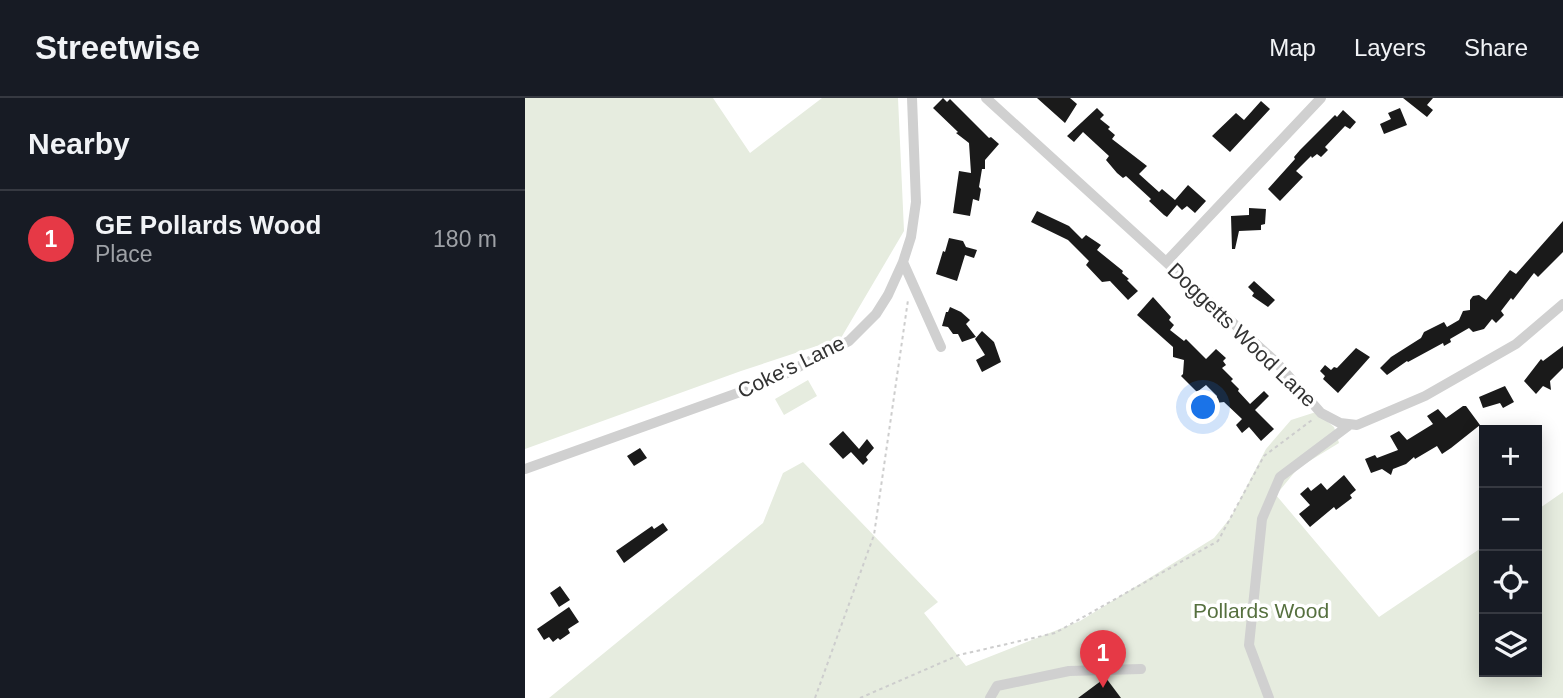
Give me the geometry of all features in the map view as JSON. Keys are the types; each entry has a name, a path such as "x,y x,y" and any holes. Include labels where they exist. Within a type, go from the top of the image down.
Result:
{"street":[{"name":"Coke's Lane","path":"525,468 771,381 849,341 876,314 888,295 911,237 916,202 912,98"},
{"name":"Doggetts Wood Lane","path":"985,98 1167,261 1276,363 1321,412 1349,426"},
{"path":"1167,261 1321,98"},
{"path":"903,262 941,347"},
{"path":"1269,698 1249,645 1262,519 1280,477 1349,426 1357,425 1436,389 1516,344 1563,304"},
{"path":"990,698 997,686 1069,671 1141,669"}],"path":[{"path":"815,698 874,535 911,278"},
{"path":"860,698 959,655 1055,633 1218,541 1264,456 1321,412"}],"green space":[{"path":"525,98 713,98 750,153 822,98 898,98 904,231 841,338 525,449"},
{"path":"808,380 817,396 784,415 775,399"},
{"name":"Pollards Wood","path":"1316,412 1334,427 1339,443 1298,468 1276,495 1379,617 1479,549 1479,677 1542,677 1542,507 1563,492 1563,698 549,698 763,523 783,473 803,462 938,602 924,613 966,666 1080,621 1214,538 1231,517 1266,449 1291,420"}],"building":[{"path":"943,98 947,102 950,99 989,138 999,144 985,160 979,201 973,199 970,216 953,213 959,171 971,173 969,143 933,108"},
{"path":"1037,98 1070,98 1077,104 1065,123"},
{"path":"1403,98 1433,98 1427,105 1433,110 1427,117"},
{"path":"1261,101 1270,109 1230,152 1212,136 1236,113 1244,120"},
{"path":"1097,108 1104,115 1100,119 1115,135 1112,139 1147,166 1139,174 1159,192 1162,189 1175,200 1188,185 1206,201 1195,213 1187,206 1182,210 1177,205 1167,217 1126,176 1123,178 1117,173 1106,160 1109,156 1083,132 1074,142 1067,136"},
{"path":"1400,108 1407,125 1384,134 1380,124 1391,119 1388,113"},
{"path":"1343,110 1356,122 1350,129 1345,126 1325,147 1328,150 1321,157 1317,154 1312,158 1311,156 1296,171 1303,177 1280,201 1268,189 1300,150"},
{"path":"1249,208 1266,209 1265,224 1261,225 1261,230 1239,231 1235,249 1232,249 1231,216 1249,215"},
{"path":"1037,211 1069,226 1082,239 1086,235 1101,245 1097,250 1123,271 1129,279 1127,280 1138,291 1128,300 1110,281 1102,282 1086,265 1089,261 1068,240 1031,222"},
{"path":"1563,221 1563,252 1538,277 1534,273 1501,311 1504,315 1496,323 1492,319 1484,329 1473,332 1469,328 1450,339 1451,342 1444,346 1443,343 1407,361 1387,375 1380,368 1391,357 1421,338 1424,332 1444,322 1447,327 1459,320 1463,311 1470,310 1473,296 1479,295 1486,300 1510,270 1516,274"},
{"path":"949,238 963,241 966,247 977,250 974,258 965,255 957,281 936,274"},
{"path":"1254,281 1275,300 1268,307 1252,296 1254,293 1248,287"},
{"path":"1153,297 1171,317 1169,320 1174,325 1170,330 1184,341 1186,339 1206,359 1216,349 1226,358 1223,361 1226,365 1222,368 1250,404 1264,391 1269,396 1255,410 1274,429 1261,441 1249,427 1242,433 1236,425 1242,419 1224,402 1216,403 1217,396 1206,385 1197,392 1181,376 1184,360 1173,357 1173,347 1137,315"},
{"path":"950,307 970,320 966,324 976,337 962,342 958,334 953,334 948,327 942,326"},
{"path":"982,331 994,342 1001,362 982,372 976,360 985,355 975,339"},
{"path":"1563,346 1563,368 1550,381 1551,390 1543,386 1536,394 1524,381 1541,359 1543,361"},
{"path":"1356,348 1370,357 1338,393 1323,379 1325,376 1320,371 1325,365 1331,370 1337,368"},
{"path":"1505,386 1514,402 1503,408 1500,403 1483,408 1479,397"},
{"path":"1466,406 1480,425 1442,454 1437,446 1393,469 1391,475 1382,469 1371,473 1365,459 1375,455 1377,458 1398,450 1390,436 1399,431 1407,440 1433,424 1427,416 1438,409 1446,418"},
{"path":"843,431 859,449 867,439 874,448 863,465 851,452 843,459 829,444"},
{"path":"640,448 647,458 634,466 627,456"},
{"path":"1344,475 1356,490 1350,495 1352,498 1336,510 1334,507 1310,527 1299,514 1310,505 1300,494 1308,487 1311,491 1321,483 1327,490"},
{"path":"663,523 668,530 624,563 616,551 652,526 654,529"},
{"path":"560,586 570,600 559,607 550,593"},
{"path":"569,607 579,622 568,629 570,633 560,640 558,638 553,642 549,637 544,640 537,629"},
{"path":"1105,678 1121,698 1078,698"}],"place":[{"name":"GE Pollards Wood","path":"1103,688"}]}
